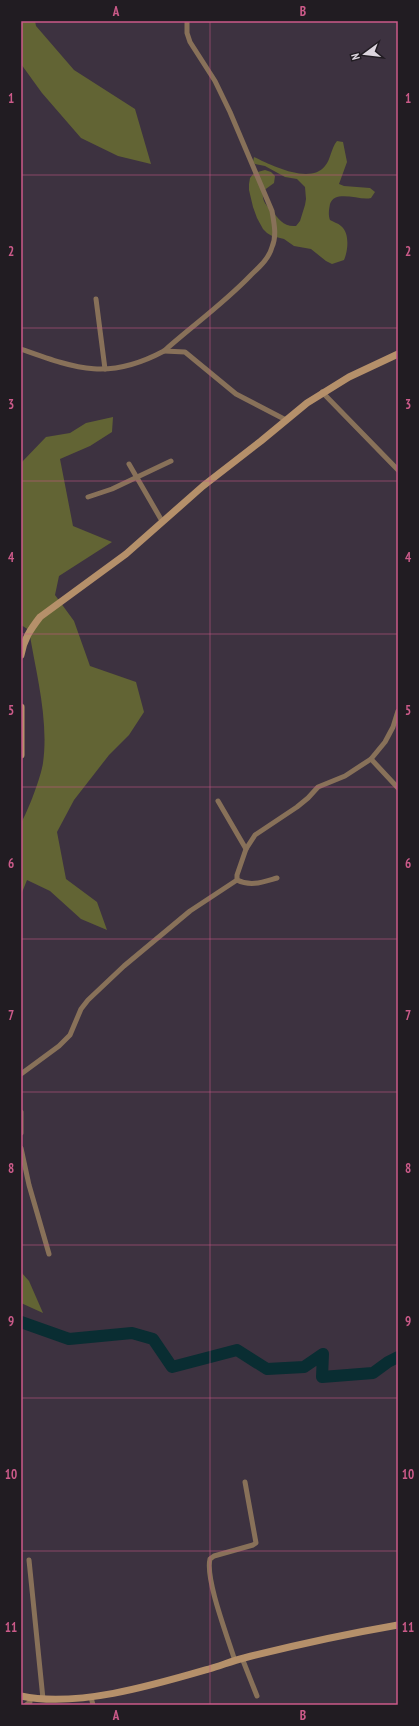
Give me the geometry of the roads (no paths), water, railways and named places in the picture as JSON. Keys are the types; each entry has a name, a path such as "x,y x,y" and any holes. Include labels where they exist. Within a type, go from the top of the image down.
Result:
{"street":[{"path":"21,349 51,360 85,368 105,370 126,367 151,358 164,351 237,290 266,258 272,249 274,240 272,211 230,112 215,81 190,42 187,33 187,21"},
{"path":"96,299 105,370"},
{"path":"164,351 185,352 223,385 236,394 286,420"},
{"path":"21,655 24,641 29,630 40,617 109,567 162,521 286,420 322,392 348,377 398,354"},
{"path":"322,392 398,470"},
{"path":"88,498 172,461"},
{"path":"129,464 162,521"},
{"path":"21,707 21,755"},
{"path":"237,880 237,875 246,849 255,835 297,807 318,787 345,776 371,759 385,742 393,727 398,711"},
{"path":"371,759 398,788"},
{"path":"218,801 246,849"},
{"path":"237,880 248,884 256,884 277,878"},
{"path":"21,1074 59,1046 70,1035 85,1004 124,966 190,911 237,880"},
{"path":"21,1112 21,1133"},
{"path":"21,1148 29,1185 50,1254"},
{"path":"245,1482 256,1543 214,1556 210,1559 208,1564 211,1580 238,1660 257,1696"},
{"path":"29,1560 43,1699"},
{"path":"21,1696 58,1700 91,1697 138,1688 238,1660 319,1640 398,1625"},
{"path":"91,1697 93,1705"},
{"path":"26,1705 30,1702 30,1698"}],"waterway":[{"path":"21,1322 69,1339 132,1333 153,1339 172,1367 237,1350 267,1369 304,1367 323,1354 322,1377 373,1373 398,1357"}]}
